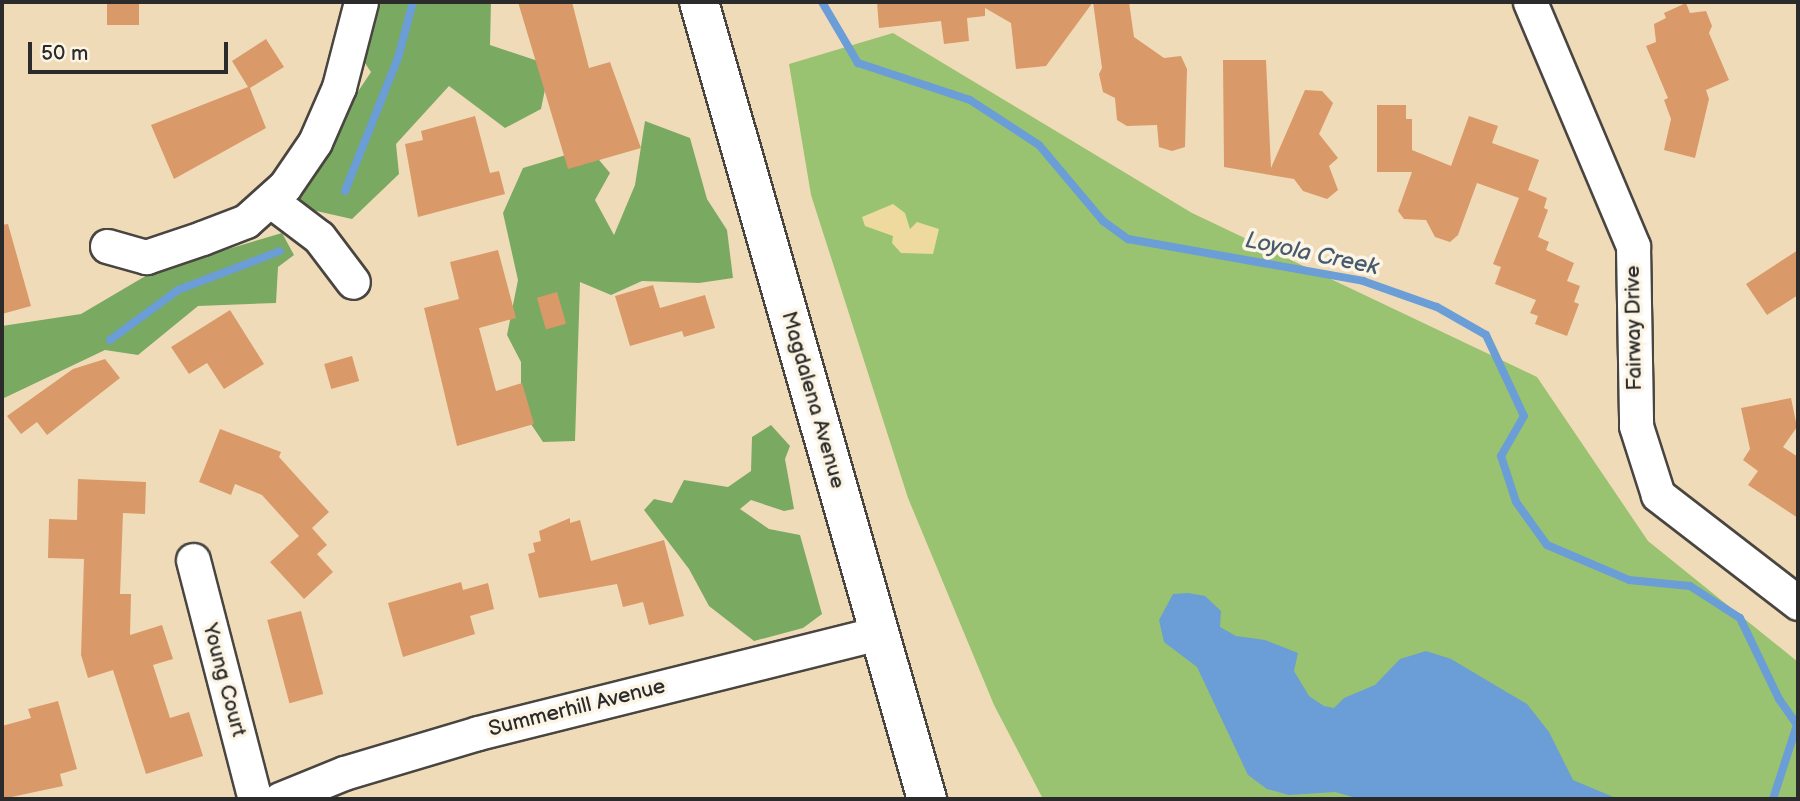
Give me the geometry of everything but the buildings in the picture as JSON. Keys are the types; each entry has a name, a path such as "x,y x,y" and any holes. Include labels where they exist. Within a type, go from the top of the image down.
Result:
{"main road":[{"name":"Magdalena Avenue","path":"699,2 927,799"}],"street":[{"path":"107,246 146,257 246,221 285,187 315,142 339,88 361,2"},
{"name":"Fairway Drive","path":"1530,2 1633,246 1636,426 1658,495 1798,603"},
{"path":"270,200 319,237 353,282"},
{"name":"Young Court","path":"193,561 256,799"},
{"name":"Summerhill Avenue","path":"280,799 344,773 478,733 880,634"}],"green space":[{"path":"365,2 491,2 490,45 550,65 541,109 505,128 449,86 396,144 399,174 352,219 294,206 293,159 335,126 371,72 352,44"},
{"path":"893,33 1192,213 1537,377 1648,541 1798,662 1798,799 1043,799 994,705 908,498 811,195 789,64"},
{"path":"645,121 690,138 707,199 727,230 733,278 699,283 642,281 611,295 580,282 575,441 543,442 521,409 521,362 507,335 518,280 503,213 523,168 589,148 610,173 595,200 614,235 635,185"},
{"path":"282,233 294,255 278,267 276,303 198,306 138,355 105,350 2,399 2,326 81,314 154,271"},
{"path":"771,425 790,446 785,459 794,509 784,511 751,500 740,509 769,529 800,535 822,614 803,628 754,641 709,606 689,569 644,510 654,499 672,503 684,480 728,487 751,471 752,437"}],"sand":[{"path":"893,204 905,213 910,229 917,222 939,229 933,254 901,253 892,243 893,236 865,226 862,217"}],"water":[{"path":"1173,594 1205,596 1221,611 1220,627 1236,636 1265,640 1298,653 1294,671 1309,696 1324,706 1334,708 1344,698 1375,685 1400,659 1426,651 1451,659 1527,704 1549,732 1573,780 1618,799 1360,799 1335,792 1289,795 1267,789 1248,775 1197,667 1164,642 1159,620"}],"waterway":[{"path":"345,191 398,58 413,2"},
{"name":"Loyola Creek","path":"822,2 858,63 970,100 1039,145 1103,221 1128,239 1363,281 1437,307 1486,335 1524,416 1501,456 1516,502 1547,545 1629,580 1690,586 1740,618 1779,699 1797,725 1773,799"},
{"path":"110,340 178,290 280,251"}]}
